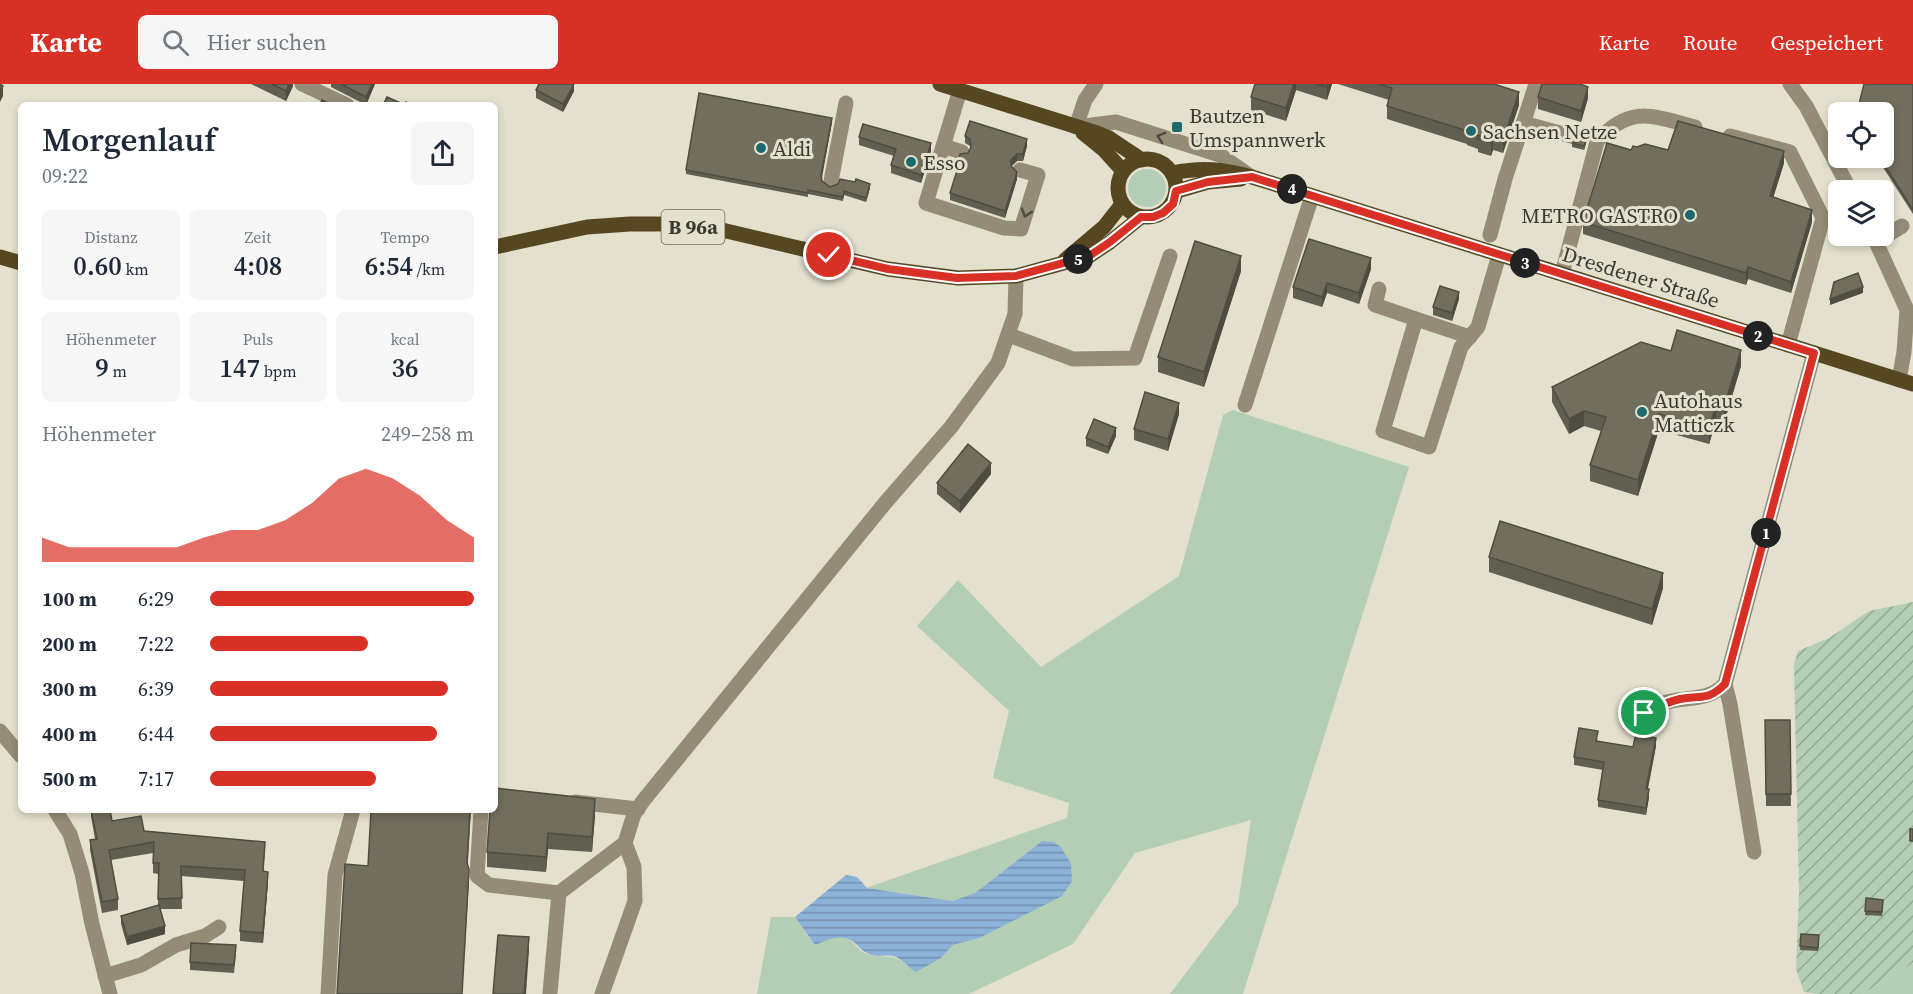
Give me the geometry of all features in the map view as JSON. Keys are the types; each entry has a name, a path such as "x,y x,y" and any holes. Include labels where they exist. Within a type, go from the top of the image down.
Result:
{"main road":[{"path":"940,84 1097,133 1109,138 1142,160"},
{"path":"1076,127 1104,150 1123,171"},
{"path":"1142,160 1159,161 1172,173 1176,183 1173,204 1163,213 1153,217 1141,217 1130,212 1122,204 1118,192 1123,171 1131,164 1142,160"},
{"name":"Dresdener Straße","path":"1172,173 1194,169 1225,170 1252,177 1906,382"},
{"name":"Dresdener Straße","path":"1176,191 1208,182 1252,177"},
{"name":"B 96a","path":"1058,265 1104,227 1122,204"},
{"name":"B 96a","path":"498,246 587,227 673,224 722,230 888,269 957,278 1016,276 1089,256 1141,217"},
{"path":"0,257 18,262"}],"street":[{"path":"302,84 341,102"},
{"path":"1095,84 1076,127 1116,122 1220,155 1252,177"},
{"path":"1490,235 1501,177 1536,84"},
{"path":"1790,84 1806,106 1845,180"},
{"path":"960,90 926,203 1004,228 1021,229 1038,175 1020,170"},
{"path":"831,182 846,103"},
{"path":"1562,274 1598,142 1609,128 1629,118 1649,115 1790,152 1822,218 1788,345"},
{"path":"1523,123 1575,137"},
{"path":"943,146 962,152"},
{"path":"1245,405 1312,196"},
{"path":"1894,230 1902,226"},
{"path":"1878,246 1907,310 1904,352 1906,382"},
{"path":"1416,319 1383,431 1429,447 1461,347 1478,327 1499,255"},
{"path":"1009,335 1073,359 1135,358 1170,256"},
{"path":"481,813 477,876 489,885 560,893 624,843 638,808 877,512 951,427 998,363 1016,314 1016,276"},
{"path":"1379,290 1375,305 1470,337"},
{"path":"1629,723 1663,703 1683,698 1704,698 1718,692 1725,684 1814,353"},
{"path":"1725,684 1754,852"},
{"path":"0,731 18,752"},
{"path":"554,800 638,808"},
{"path":"57,813 70,834 82,873 110,994"},
{"path":"328,994 335,875 352,813"},
{"path":"602,994 635,901 634,867 624,843"},
{"path":"550,993 560,893"},
{"path":"105,976 141,965 176,945 205,936 219,927"}],"green space":[{"path":"1147,169 1160,175 1166,188 1160,201 1147,207 1134,201 1128,188 1134,175"},
{"path":"1233,410 1409,467 1243,994 1170,994 1238,904 1251,820 1135,853 1073,944 969,994 757,994 771,917 795,917 815,945 832,938 847,938 865,953 893,957 908,967 941,958 953,945 979,938 1042,841 975,893 952,901 866,888 1067,818 1069,803 993,778 1009,711 917,626 958,580 1041,667 1179,576 1223,415"},
{"path":"1913,602 1913,963 1862,994 1804,992 1796,969 1799,893 1794,665 1798,651 1829,638 1869,611"},
{"path":"1913,963 1913,994 1862,994"}],"water":[{"path":"1042,841 1053,842 1061,847 1071,864 1072,881 1062,896 979,938 953,945 941,958 916,972 896,957 869,954 845,938 835,938 815,945 795,917 846,875 857,877 867,888 952,901 975,893"}],"building":[{"path":"272,84 289,84 286,91"},
{"path":"341,84 372,84 366,97"},
{"path":"539,84 574,84 563,104 536,90"},
{"path":"1255,84 1294,84 1286,108 1251,97"},
{"name":"Sachsen Netze","path":"1378,84 1494,84 1519,92 1503,140 1493,137 1491,143 1478,139 1480,136 1468,131 1387,106 1392,88"},
{"path":"1542,84 1580,84 1588,87 1581,111 1538,97"},
{"path":"1864,84 1913,84 1913,210 1886,168 1894,168 1894,102 1860,102"},
{"name":"Aldi","path":"699,93 832,118 821,175 822,181 830,187 838,184 840,179 855,182 856,179 870,184 866,198 844,191 843,197 808,190 808,193 686,170"},
{"path":"387,97 398,102 384,102"},
{"path":"970,121 1027,139 1023,154 1017,154 1011,160 1011,166 1017,172 1005,211 950,193 961,158 959,158 960,154 968,153 971,147 970,139 965,136"},
{"name":"METRO GASTRO","path":"1678,121 1784,151 1770,196 1812,210 1791,282 1748,267 1746,273 1583,222 1607,143 1631,150 1633,146 1645,144 1668,150"},
{"path":"863,124 931,143 921,175 891,165 896,149 859,137"},
{"path":"1583,128 1589,129 1584,146 1572,143 1582,139"},
{"path":"1309,239 1371,258 1359,293 1327,283 1322,297 1293,287"},
{"path":"1195,241 1241,256 1204,372 1158,357"},
{"path":"1858,273 1863,287 1830,299 1834,282"},
{"path":"1440,286 1459,292 1452,313 1433,307"},
{"name":"Autohaus Matticzk","path":"1677,330 1741,350 1724,408 1716,405 1709,429 1659,414 1638,480 1590,465 1606,417 1584,411 1569,419 1552,387 1641,342 1671,351"},
{"path":"1145,392 1179,403 1168,439 1134,429"},
{"path":"1094,419 1116,428 1108,447 1086,438"},
{"path":"968,444 991,463 960,501 937,483"},
{"path":"1500,521 1663,573 1652,609 1489,557"},
{"path":"1765,720 1790,720 1791,794 1766,794"},
{"path":"1579,728 1598,731 1596,741 1633,747 1636,734 1656,738 1646,789 1649,789 1646,808 1598,800 1604,762 1574,757"},
{"path":"498,788 595,799 592,837 548,833 546,857 487,852 490,813 498,813"},
{"path":"92,813 111,813 112,821 141,816 144,831 265,842 263,871 268,872 263,933 240,931 245,870 181,866 182,898 158,899 159,863 153,863 154,842 109,850 118,899 102,902 90,840 97,839"},
{"path":"371,813 470,813 462,994 337,994 345,864 368,866"},
{"path":"1910,829 1913,829 1913,841 1910,841"},
{"path":"1866,898 1883,900 1882,912 1865,911"},
{"path":"159,905 165,926 127,937 121,916"},
{"path":"1801,934 1819,935 1818,948 1800,946"},
{"path":"498,935 529,937 524,994 493,994"},
{"path":"191,943 236,945 234,965 190,962"}],"place":[{"name":"Bautzen Umspannwerk","path":"1177,127"},
{"name":"Sachsen Netze","path":"1471,131"},
{"name":"Aldi","path":"761,148"},
{"name":"Esso","path":"911,162"},
{"name":"METRO GASTRO","path":"1690,215"},
{"name":"Autohaus Matticzk","path":"1642,412"}],"route":[{"path":"829,255 888,269 957,278 1016,276 1089,256 1141,217 1153,217 1163,213 1173,204 1176,191 1208,182 1252,177 1814,353 1725,684 1718,692 1704,698 1683,698 1663,703 1644,713"}]}
